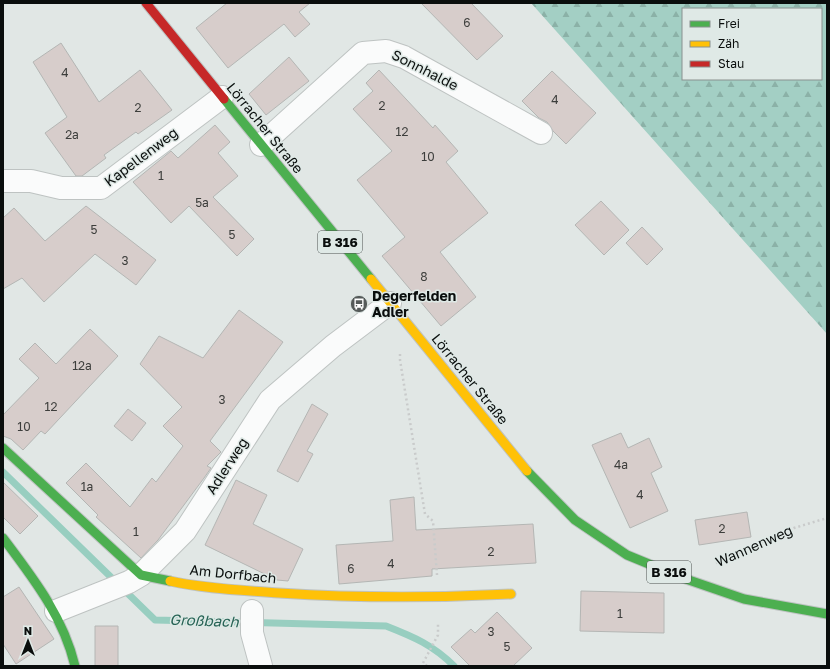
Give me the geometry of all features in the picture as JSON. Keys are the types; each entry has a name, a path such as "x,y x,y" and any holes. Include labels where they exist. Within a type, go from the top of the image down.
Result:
{"main road":[{"name":"Lörracher Straße","path":"155,6 222,97 404,321 535,481 575,520 627,555 683,578 744,599 827,614"},
{"path":"3,448 135,578"},
{"path":"3,538 56,611 71,647 75,666"},
{"name":"Am Dorfbach","path":"135,578 252,591 326,596 439,598 511,594"}],"street":[{"name":"Sonnhalde","path":"261,145 363,53 386,51 404,57 542,133"},
{"name":"Kapellenweg","path":"3,181 31,180 61,188 101,188 222,97"},
{"name":"Adlerweg","path":"56,611 135,578 185,531 270,400 333,346 390,303"},
{"path":"252,611 252,633 261,666"}],"path":[{"path":"404,321 400,360 425,514 433,521 439,598"},
{"name":"Wannenweg","path":"683,578 794,528 827,518"},
{"path":"426,666 423,663 438,635"}],"green space":[{"path":"531,3 827,3 827,334"}],"building":[{"path":"227,3 310,3 299,12 310,24 295,37 284,24 228,68 196,28"},
{"path":"421,3 471,3 503,36 477,60"},
{"path":"61,43 99,102 140,70 172,110 138,134 136,132 104,155 106,158 82,176 76,176 45,133 67,117 33,62"},
{"path":"289,57 309,81 266,115 249,94"},
{"path":"379,70 433,128 435,125 458,151 446,162 488,213 440,252 476,297 441,326 382,256 405,237 357,180 392,151 353,109 373,91 366,83"},
{"path":"552,71 596,113 566,144 553,131 547,122 539,118 522,101"},
{"path":"215,125 230,142 218,153 238,176 213,197 254,239 237,256 189,206 171,223 133,182 171,151 178,158"},
{"path":"601,201 629,230 604,255 575,225"},
{"path":"86,206 156,260 136,285 95,254 44,302 22,278 3,289 3,218 14,208 45,241"},
{"path":"642,227 663,249 647,265 626,243"},
{"path":"239,310 283,342 210,441 221,452 207,466 211,468 158,540 141,558 96,517 98,515 66,483 86,463 130,507 152,478 156,482 183,446 163,426 182,407 140,364 159,336 203,358"},
{"path":"90,329 118,356 45,434 41,431 23,450 11,439 3,436 3,415 39,378 19,359 35,343 56,364"},
{"path":"312,404 328,414 307,451 313,454 298,482 277,471"},
{"path":"128,409 146,423 132,441 114,426"},
{"path":"621,433 628,448 649,438 662,467 651,473 668,511 630,528 592,445"},
{"path":"236,480 267,495 253,524 303,549 288,581 277,580 205,545"},
{"path":"3,482 38,516 20,534 3,517"},
{"path":"414,497 416,530 533,524 536,563 432,569 432,576 339,584 336,545 393,541 390,500"},
{"path":"747,512 751,537 699,545 695,520"},
{"path":"19,587 54,639 16,664 3,644 3,597"},
{"path":"581,591 664,593 664,633 580,631"},
{"path":"497,612 532,648 513,666 470,666 451,647 471,629 475,633"},
{"path":"95,626 118,626 118,666 95,666"}],"waterway":[{"name":"Großbach","path":"3,472 155,620 386,626 423,642 438,652 454,666"}],"traffic: fast":[{"path":"224,99 371,279"},
{"path":"3,448 141,575 170,581"},
{"path":"527,471 575,520 627,555 683,578 744,599 827,614"},
{"path":"3,538 46,598 63,631 75,666"}],"traffic: slow":[{"path":"371,279 527,471"},
{"path":"170,581 224,589 337,596 424,597 511,594"}],"traffic: jam":[{"path":"146,3 224,99"}],"place":[{"name":"Degerfelden Adler","path":"359,304"}]}
